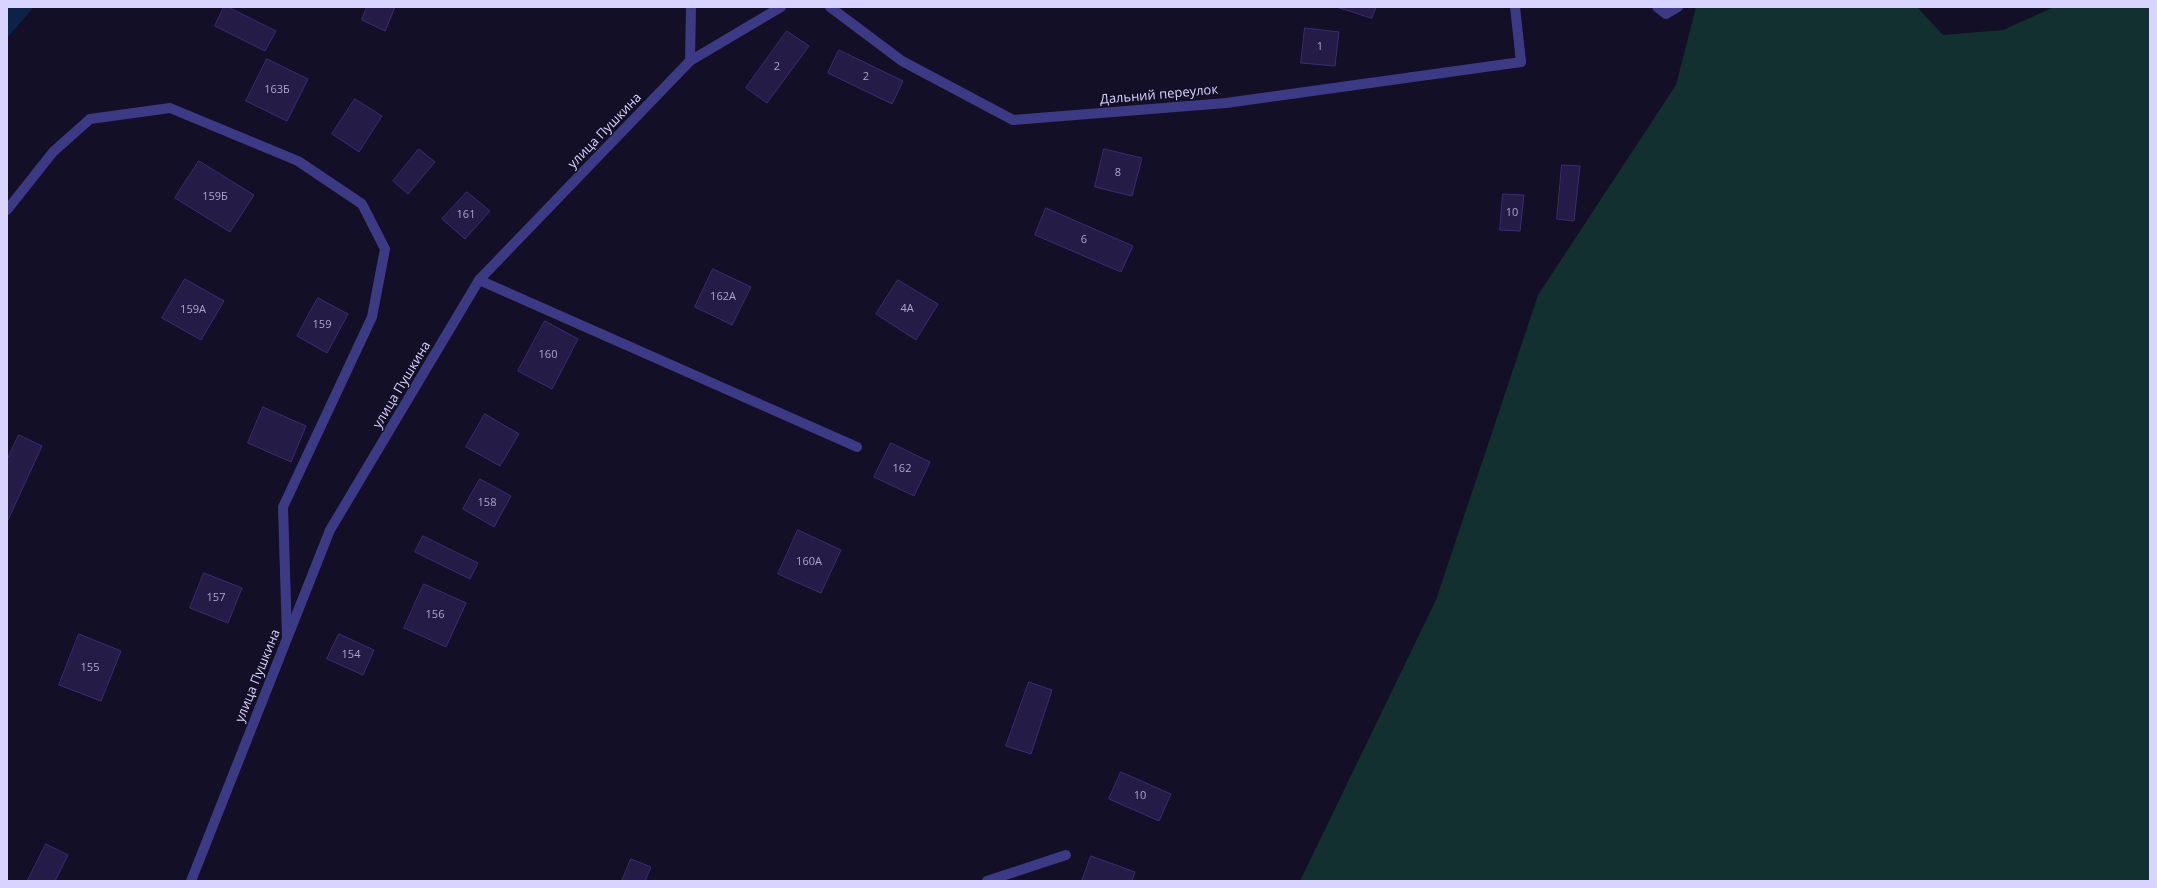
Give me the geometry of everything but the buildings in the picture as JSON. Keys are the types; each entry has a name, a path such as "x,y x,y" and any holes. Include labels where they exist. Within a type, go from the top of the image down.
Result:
{"street":[{"path":"690,61 691,7"},
{"name":"улица Пушкина","path":"190,881 330,530 479,280 690,61 781,7"},
{"name":"Дальний переулок","path":"830,7 902,61 1013,120 1226,103 1521,62 1515,7"},
{"path":"1657,7 1666,14 1678,7"},
{"path":"7,210 53,152 90,119 170,108 298,160 362,204 385,249 372,317 283,507 287,637"},
{"path":"479,280 857,447"},
{"path":"987,881 1066,855"}],"green space":[{"path":"1696,7 1917,7 1943,35 2003,30 2054,7 2150,7 2150,881 1300,881 1436,600 1538,295 1676,85"}],"water":[{"path":"7,7 34,7 7,38"}]}
